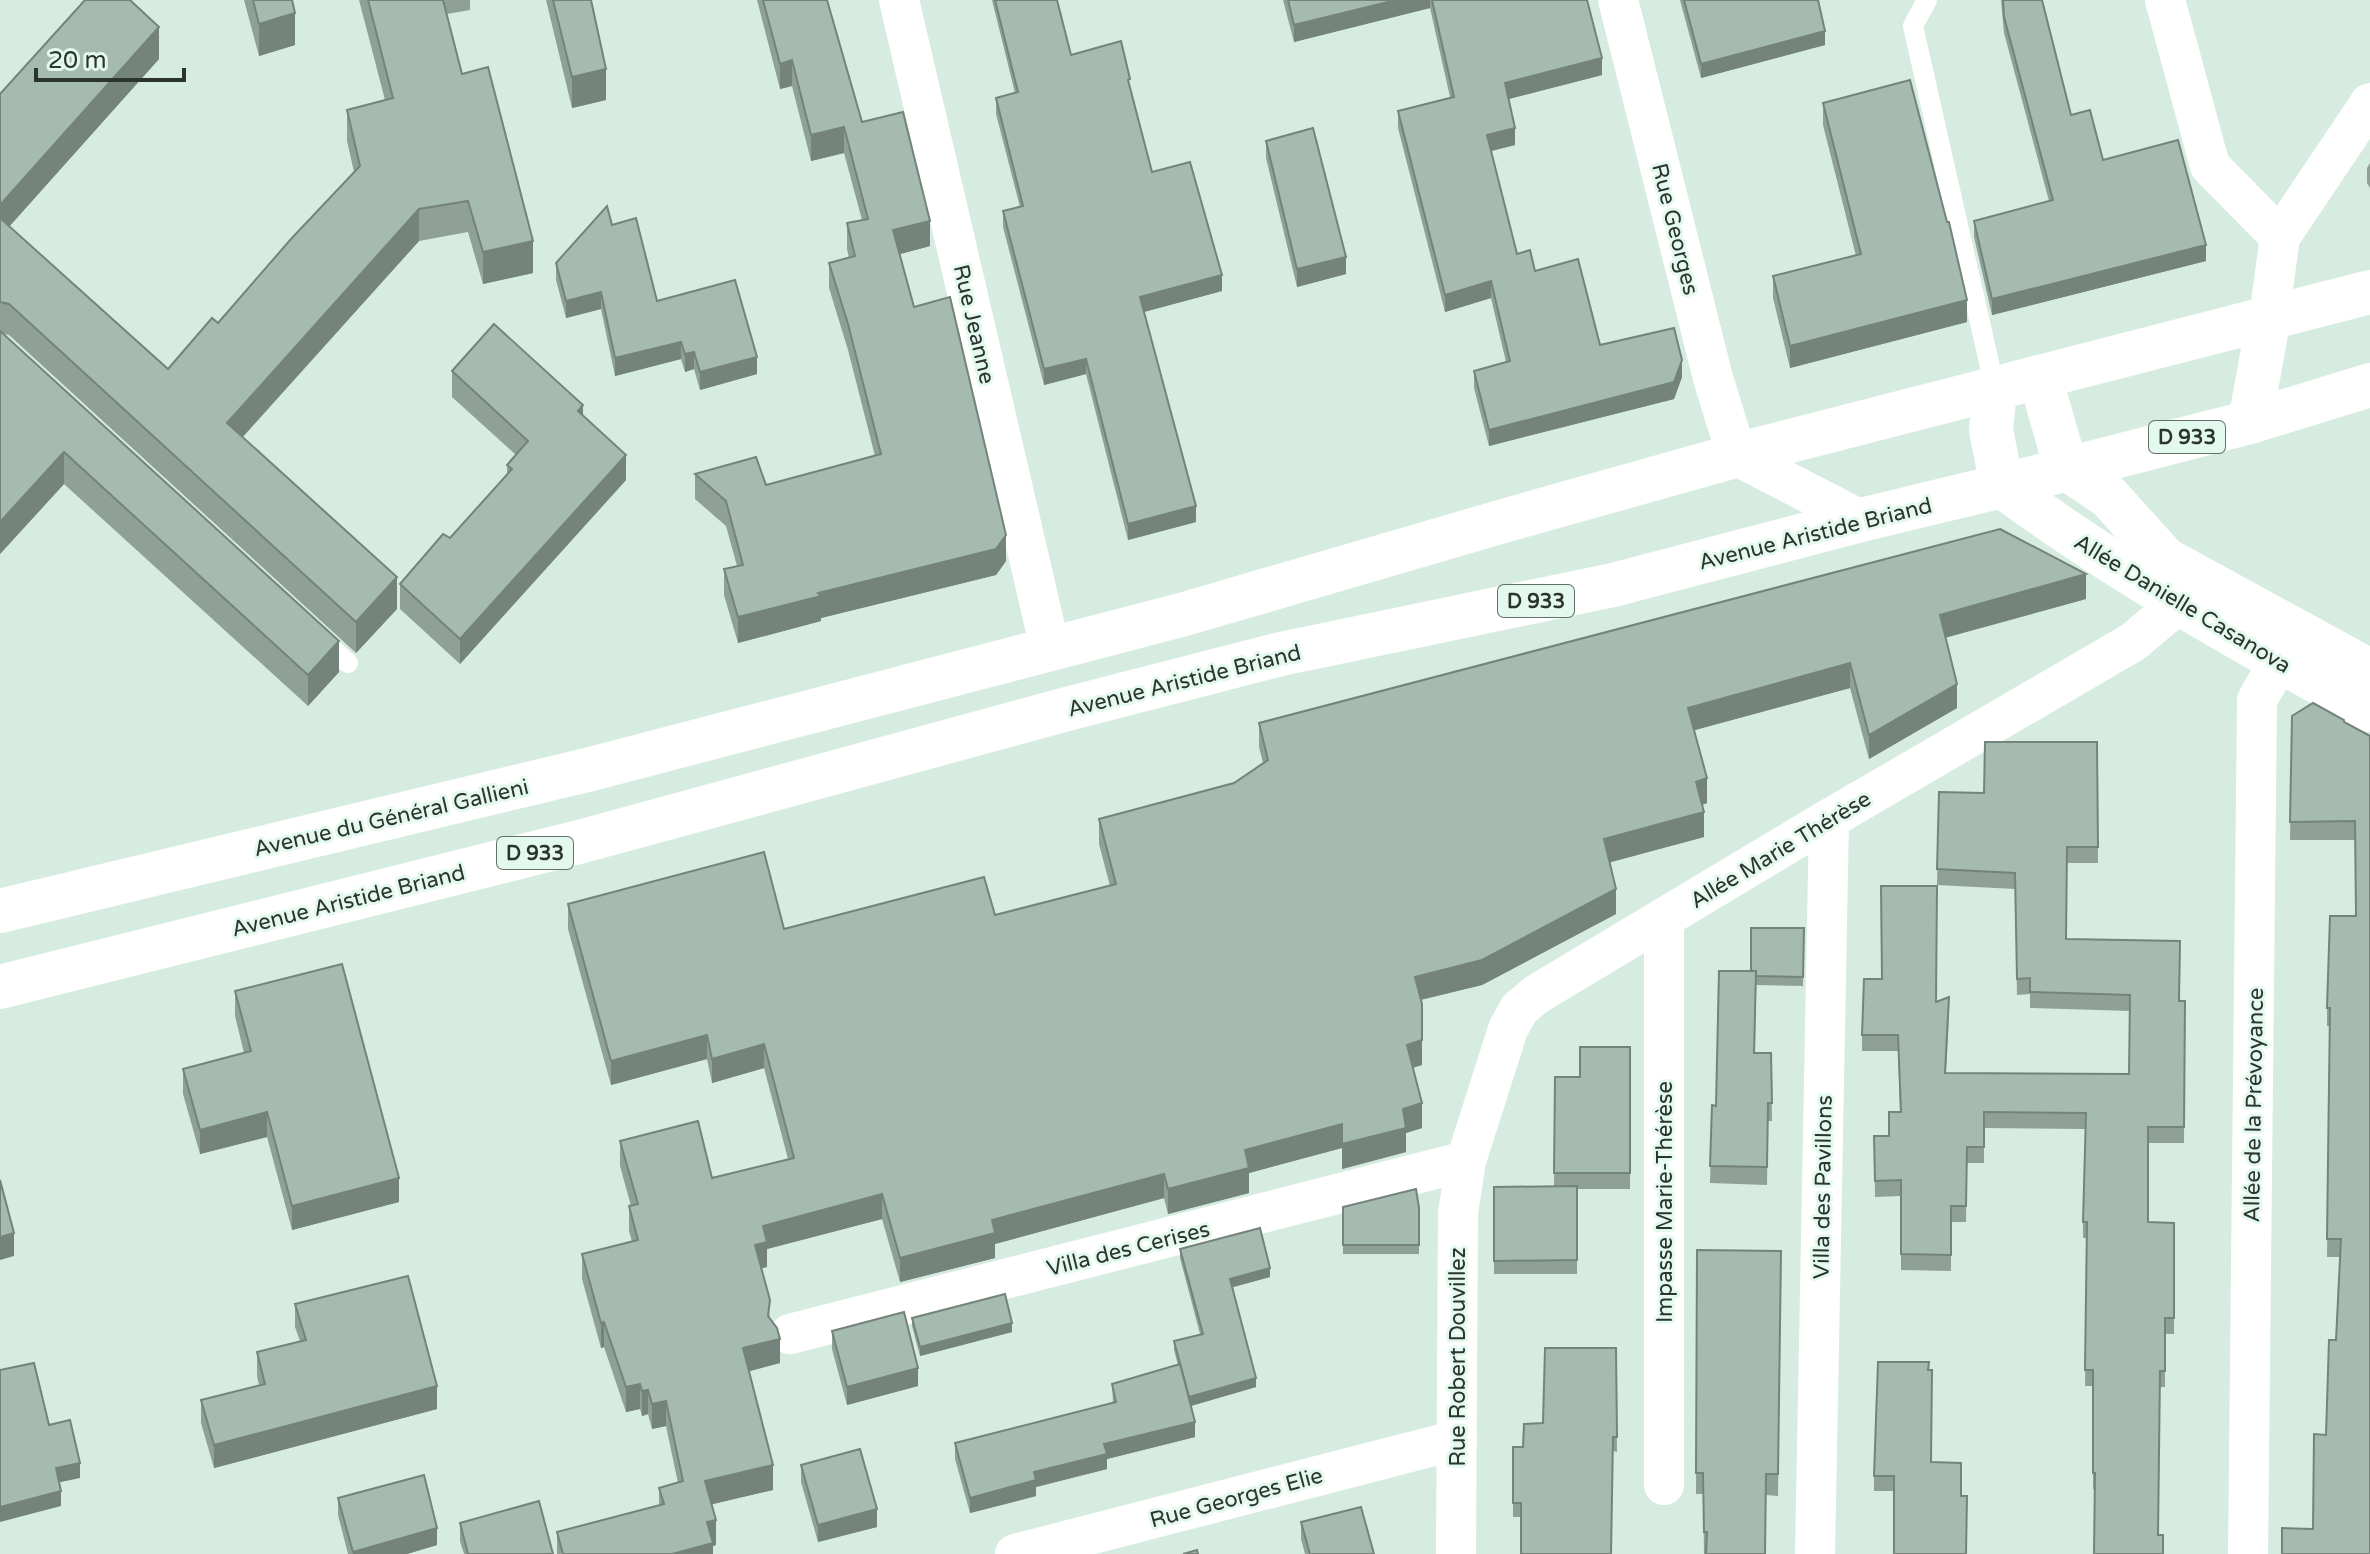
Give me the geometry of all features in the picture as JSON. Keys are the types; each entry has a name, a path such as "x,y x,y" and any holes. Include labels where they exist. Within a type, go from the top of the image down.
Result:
{"main road":[{"path":"1050,648 1181,615 1737,456 2370,292"},
{"path":"2250,422 2269,317"},
{"path":"2040,377 2066,468"},
{"name":"Avenue Aristide Briand","path":"0,987 579,842 1265,658 1613,585 2250,422 2370,385"},
{"path":"1995,389 1991,430 2002,486"},
{"name":"Allée Danielle Casanova","path":"2066,468 2109,497 2196,595 2279,661 2370,710"},
{"name":"Allée Danielle Casanova","path":"2002,486 2062,530 2196,595 2370,671"},
{"name":"Avenue du Général Gallieni","path":"0,911 576,773 1050,648"}],"street":[{"name":"Rue Jeanne","path":"899,0 1050,648"},
{"name":"Rue Georges","path":"1618,0 1713,378 1737,456"},
{"path":"2165,0 2210,166 2280,237"},
{"path":"2269,317 2280,237 2370,103"},
{"path":"1737,456 1861,520"},
{"name":"Allée Marie Thérèse","path":"1466,1161 1508,1029 1519,1009 1537,994 2133,642 2196,595"},
{"name":"Allée de la Prévoyance","path":"2248,1554 2257,700 2279,661"},
{"name":"Villa des Pavillons","path":"1815,1554 1829,819"},
{"name":"Impasse Marie-Thérèse","path":"1664,919 1664,1485"},
{"name":"Villa des Cerises","path":"790,1334 1466,1161"},
{"name":"Rue Robert Douvillez","path":"1456,1554 1458,1213 1466,1161"},
{"name":"Rue Georges Elie","path":"1015,1554 1457,1440"}],"lane":[{"path":"1927,0 1913,26 1995,389"},
{"path":"301,620 348,663"}],"building":[{"path":"85,0 130,0 159,27 0,205 0,94"},
{"path":"253,0 292,0 295,13 259,24"},
{"path":"368,0 443,0 462,74 488,67 533,241 483,252 468,201 419,209 227,423 397,577 356,622 9,304 0,302 0,218 168,369 212,318 218,323 360,166 347,110 393,98"},
{"path":"553,0 591,0 606,69 572,77"},
{"path":"763,0 827,0 862,122 903,112 930,221 893,230 914,307 950,297 1006,535 996,549 818,593 821,596 738,617 724,569 743,565 726,501 695,474 756,457 766,485 881,454 829,263 855,256 847,223 868,219 844,127 811,135 792,60 780,64"},
{"path":"995,0 1057,0 1071,55 1121,41 1152,172 1190,162 1222,275 1140,297 1196,506 1128,524 1086,359 1044,369 1003,211 1023,206 996,98 1018,92"},
{"path":"1288,0 1396,0 1294,25"},
{"path":"1432,0 1587,0 1602,58 1505,83 1515,128 1487,135 1517,254 1530,250 1535,271 1578,259 1600,345 1674,328 1682,360 1674,382 1489,430 1474,371 1510,361 1491,281 1445,295 1398,111 1454,97"},
{"path":"1684,0 1818,0 1825,31 1701,64"},
{"path":"2003,0 2042,0 2071,115 2090,110 2103,160 2178,140 2206,245 1992,299 1974,221 2053,200 2004,17"},
{"path":"1910,80 1967,300 1790,346 1773,276 1861,254 1823,103"},
{"path":"1313,128 1346,257 1297,269 1266,141"},
{"path":"607,206 612,225 636,218 657,301 735,280 757,357 700,372 694,352 685,354 681,342 615,358 601,292 566,301 556,263"},
{"path":"494,324 583,405 578,411 626,455 460,639 400,584 443,534 450,538 512,469 507,465 528,441 452,371"},
{"path":"0,331 339,641 308,675 64,452 0,522"},
{"path":"2000,529 2086,574 1940,615 1957,684 1869,735 1850,663 1688,708 1707,778 1696,782 1704,812 1604,839 1616,889 1482,960 1415,977 1422,1004 1422,1040 1407,1045 1422,1103 1403,1109 1406,1128 1342,1144 1342,1124 1245,1150 1249,1168 1168,1189 1164,1174 992,1220 995,1233 900,1258 882,1194 763,1226 767,1242 755,1245 770,1300 768,1316 777,1328 780,1339 743,1348 773,1465 705,1481 716,1520 707,1522 713,1543 672,1554 563,1554 557,1532 664,1504 659,1488 683,1481 666,1401 652,1404 648,1390 642,1391 640,1384 626,1387 604,1322 601,1323 582,1254 638,1240 629,1206 638,1204 620,1141 698,1121 712,1178 794,1158 764,1044 712,1059 707,1035 611,1061 568,904 764,852 784,929 984,877 995,915 1116,884 1099,819 1234,783 1268,760 1259,723"},
{"path":"2313,703 2370,736 2370,1554 2282,1554 2282,1528 2313,1529 2314,1434 2326,1435 2329,1340 2336,1340 2341,1239 2327,1239 2330,916 2356,916 2355,821 2290,822 2292,716"},
{"path":"1985,742 2097,742 2098,847 2067,847 2066,939 2180,941 2179,1001 2185,1001 2184,1127 2148,1127 2148,1222 2174,1223 2174,1318 2165,1318 2165,1371 2160,1371 2158,1535 2163,1535 2163,1554 2094,1554 2093,1370 2085,1370 2087,1222 2083,1222 2086,1113 1984,1112 1984,1147 1967,1147 1966,1206 1951,1206 1951,1255 1901,1254 1901,1180 1875,1181 1874,1136 1889,1136 1889,1112 1901,1112 1898,1035 1862,1035 1864,979 1882,979 1881,886 1937,886 1936,1002 1949,997 1945,1073 2129,1074 2130,995 2030,992 2030,978 2017,979 2015,873 1937,869 1939,792 1984,793"},
{"path":"1751,928 1804,928 1803,977 1756,976 1756,971 1751,971"},
{"path":"342,964 399,1178 292,1206 267,1112 200,1130 183,1069 251,1051 235,991"},
{"path":"1719,971 1756,971 1754,1053 1771,1053 1772,1103 1768,1103 1767,1167 1710,1166 1712,1105 1716,1106"},
{"path":"1580,1047 1630,1047 1630,1173 1554,1173 1555,1077 1580,1077"},
{"path":"0,1180 14,1233 0,1237"},
{"path":"1577,1186 1577,1260 1494,1261 1494,1187"},
{"path":"1416,1189 1419,1245 1343,1245 1343,1207"},
{"path":"1260,1228 1270,1268 1230,1279 1256,1378 1189,1397 1174,1341 1203,1334 1180,1249"},
{"path":"1697,1250 1781,1251 1778,1474 1766,1474 1765,1554 1706,1554 1703,1473 1696,1473"},
{"path":"408,1276 437,1386 214,1445 201,1400 265,1384 257,1352 306,1340 295,1304"},
{"path":"1005,1294 1012,1323 920,1347 912,1318"},
{"path":"904,1312 918,1368 847,1387 832,1331"},
{"path":"1545,1348 1616,1348 1617,1437 1613,1437 1611,1554 1521,1554 1521,1503 1513,1503 1513,1447 1523,1447 1524,1424 1543,1423"},
{"path":"1878,1362 1929,1362 1928,1370 1932,1370 1931,1462 1961,1463 1961,1496 1967,1496 1966,1554 1894,1554 1894,1476 1874,1476"},
{"path":"34,1363 49,1425 70,1420 80,1463 56,1468 61,1491 0,1507 0,1370"},
{"path":"1180,1364 1195,1422 1104,1444 1107,1454 1034,1472 1036,1480 970,1498 955,1443 1116,1402 1112,1384"},
{"path":"860,1449 877,1509 818,1525 801,1465"},
{"path":"424,1475 437,1528 353,1552 338,1498"},
{"path":"539,1501 553,1554 468,1554 460,1523"},
{"path":"1361,1507 1374,1554 1310,1554 1301,1522"}]}
